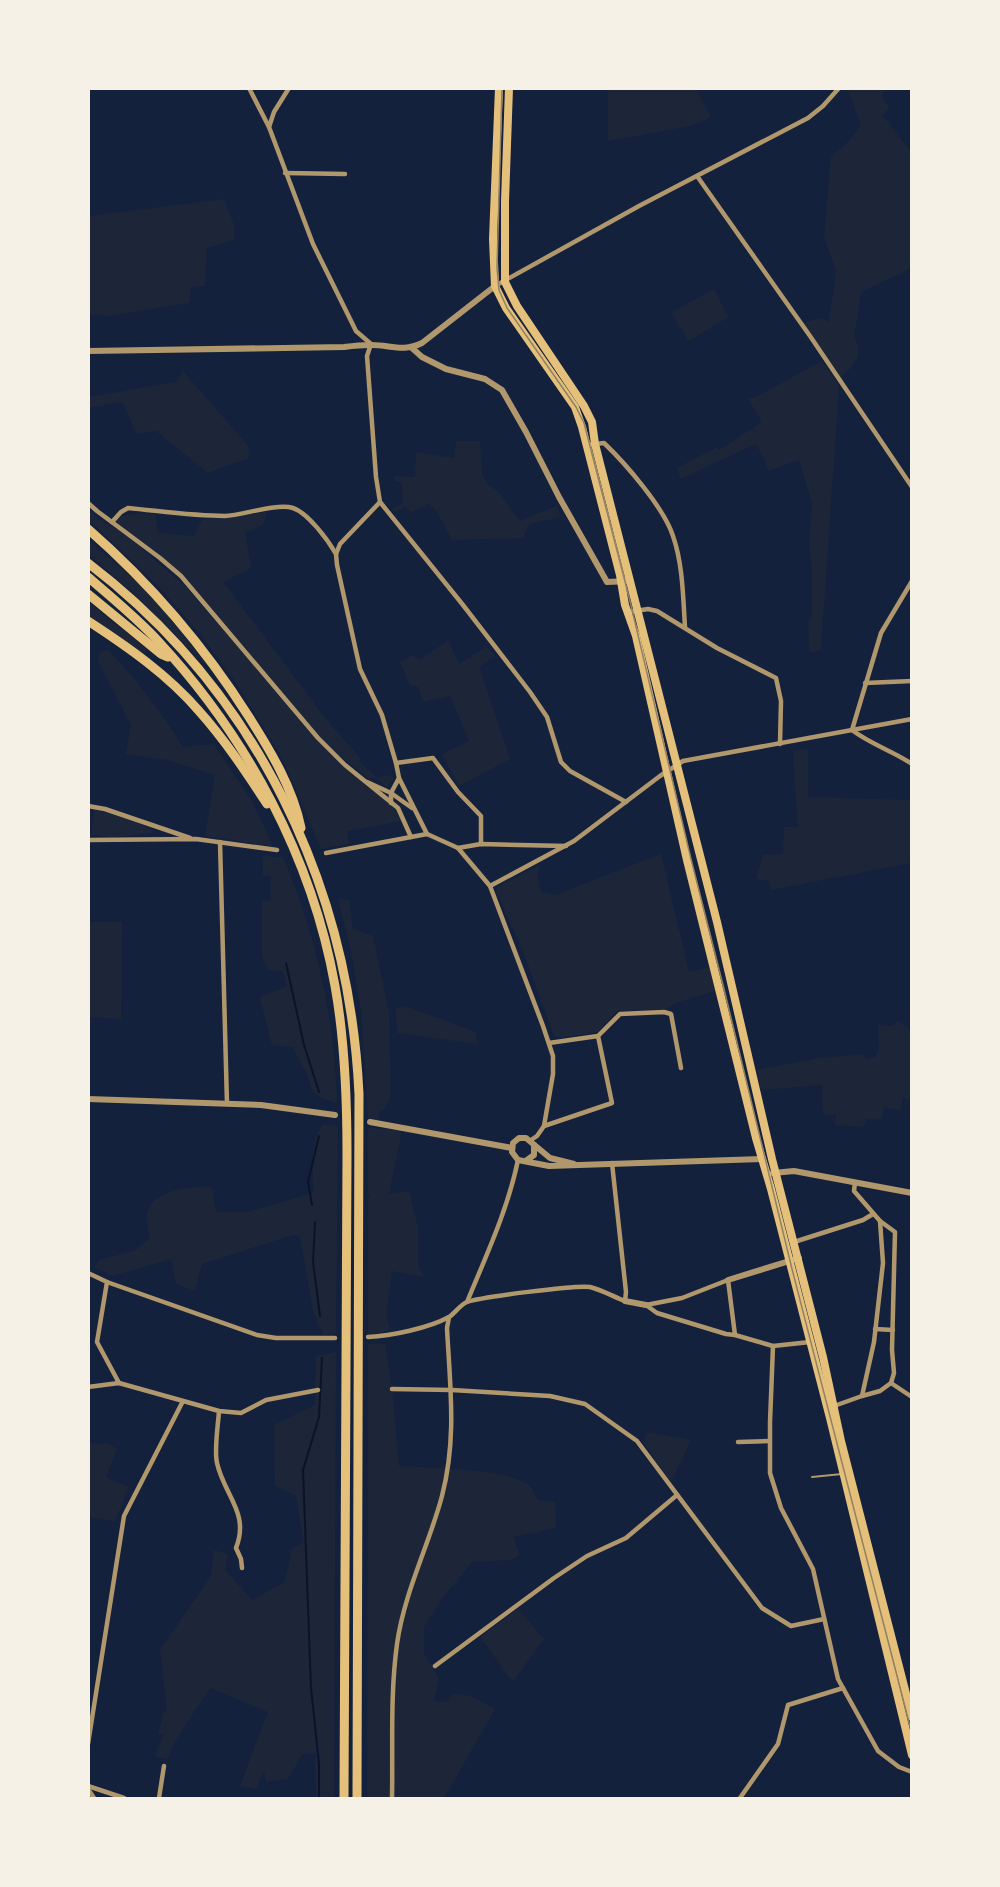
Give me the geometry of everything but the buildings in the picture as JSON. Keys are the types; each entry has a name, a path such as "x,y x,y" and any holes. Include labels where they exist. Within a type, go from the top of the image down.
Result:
{"highway":[{"path":"88,530 135,572 176,616 209,657 263,738 278,766 298,814 304,842"},
{"path":"88,563 145,611 192,662 218,695 268,768 304,842 333,924 347,982 358,1072 360,1165 357,1798"},
{"path":"88,577 143,626 173,659 217,713 250,760 286,833 307,883 321,927 334,984 344,1053 347,1153 344,1798"},
{"path":"88,594 161,654 173,659"},
{"path":"88,621 146,662 198,709 226,744 286,833"}],"main road":[{"path":"499,88 493,239 495,286 506,308 575,407 591,445 671,768 740,1072 810,1342 912,1755"},
{"path":"509,88 504,222 505,282 517,306 585,406 592,422 591,445 625,605 633,611"},
{"path":"671,768 752,1070 772,1159 799,1258 843,1449 912,1717"}],"street":[{"path":"249,88 269,127 313,244 356,332 371,344"},
{"path":"269,127 274,112 289,88"},
{"path":"88,351 371,344 389,348 412,348 422,344 495,286 808,118 838,89"},
{"path":"285,173 345,174"},
{"path":"697,176 810,336 912,487"},
{"path":"371,344 367,356 380,502 463,604 530,692 547,717 561,762 570,771 626,802"},
{"path":"412,348 422,357 446,369 485,379 502,390 607,582 630,581"},
{"path":"591,445 604,443 621,459 651,498 672,533 680,562 685,627"},
{"path":"336,554 340,544 380,502"},
{"path":"88,503 181,576 318,738 362,780 398,808 411,837"},
{"path":"112,522 128,508 226,516 283,507 293,508 302,514 327,538 336,554 360,669 382,715 399,778 427,834"},
{"path":"852,730 881,633 912,581"},
{"path":"633,611 648,609 657,611 717,648 776,678 781,700 780,744"},
{"path":"865,683 912,681"},
{"path":"490,886 566,846 683,761 912,719"},
{"path":"852,730 912,764"},
{"path":"396,763 433,758 458,792 481,816 481,844"},
{"path":"391,803 391,793 399,778"},
{"path":"362,780 391,793 413,808"},
{"path":"88,806 105,809 171,833 196,839 278,850"},
{"path":"326,853 427,834 458,848 490,886 553,1056 543,1126 533,1142 534,1155 527,1160"},
{"path":"88,840 196,839"},
{"path":"220,842 227,1104"},
{"path":"458,848 481,844 566,846"},
{"path":"549,1042 598,1036 620,1014 669,1013 681,1068"},
{"path":"543,1126 612,1103 598,1036"},
{"path":"88,1099 284,1107 335,1115"},
{"path":"370,1122 512,1148"},
{"path":"518,1160 513,1154 513,1143 519,1138 526,1138 550,1158 574,1164"},
{"path":"518,1160 549,1166 772,1159"},
{"path":"368,1337 391,1335 449,1317 467,1302 514,1182 518,1160"},
{"path":"612,1163 626,1292 625,1301"},
{"path":"767,1174 794,1171 912,1193"},
{"path":"834,1406 880,1391 891,1383 894,1373 892,1330 895,1232 873,1214 854,1191 855,1182"},
{"path":"794,1242 863,1220 873,1214"},
{"path":"862,1396 875,1329 882,1275 880,1221"},
{"path":"467,1302 590,1287 625,1301 646,1305 682,1298 728,1280 799,1258"},
{"path":"88,1273 107,1282 257,1335 276,1338 335,1338"},
{"path":"882,1275 894,1276"},
{"path":"728,1280 735,1335"},
{"path":"107,1282 96,1342 119,1383"},
{"path":"646,1305 657,1313 773,1346 810,1342"},
{"path":"392,1798 394,1675 397,1642 423,1550 441,1497 447,1469 452,1426 452,1390 447,1328 449,1317"},
{"path":"875,1329 892,1330"},
{"path":"773,1346 770,1473 781,1508 813,1569 838,1679 878,1751 898,1767 912,1772"},
{"path":"88,1387 119,1383 219,1411 246,1412 266,1400 318,1390"},
{"path":"891,1383 912,1397"},
{"path":"392,1389 550,1396 585,1404 637,1441 762,1608 791,1626 825,1619"},
{"path":"88,1744 122,1521 183,1401"},
{"path":"219,1411 217,1462 238,1510 240,1537 236,1548 242,1568"},
{"path":"738,1442 770,1442"},
{"path":"435,1666 554,1578 587,1556 626,1538 676,1494"},
{"path":"740,1798 778,1744 788,1705 843,1688"},
{"path":"159,1798 164,1766"},
{"path":"88,1788 94,1798"},
{"path":"88,1788 124,1798"}],"lane":[{"path":"812,1478 842,1474"}],"shaded area":[{"path":"608,89 696,89 711,117 690,126 608,141"},
{"path":"848,89 885,89 882,96 889,107 883,116 911,152 911,266 906,271 861,292 854,337 858,355 853,365 839,379 802,323 821,318 829,322 836,271 824,237 831,157 861,126"},
{"path":"224,199 234,225 234,240 207,248 205,286 191,287 189,303 109,316 89,314 89,216"},
{"path":"714,289 728,317 689,341 671,313"},
{"path":"822,361 839,386 821,648 820,651 809,652 808,620 812,617 812,569 809,545 812,503 799,460 768,471 764,457 755,444 681,479 677,468 717,447 719,450 762,422 748,399 756,397"},
{"path":"183,371 248,446 249,458 208,473 156,431 137,434 122,402 89,408 89,397 176,382"},
{"path":"456,441 480,441 482,474 487,484 499,492 520,521 557,506 561,517 529,524 523,538 452,540 437,512 429,503 410,513 406,506 394,512 392,509 403,503 402,483 395,481 395,476 415,477 416,452 454,458"},
{"path":"88,509 99,519 124,533 186,587 301,719 192,589 144,545 112,522 122,516 132,514 155,514 158,533 194,536 202,520 267,512 263,525 245,533 251,568 223,582 325,718 361,759 359,762 377,777 392,775 393,779 386,787 377,778 370,779 328,747 379,792 401,821 347,831 349,844 321,849 281,756 237,684 200,634 159,587 89,520"},
{"path":"89,541 145,588 213,672 130,590 89,554"},
{"path":"88,602 148,650 143,654 89,619"},
{"path":"448,640 459,664 486,647 495,655 479,667 510,759 459,786 442,754 469,741 450,696 423,702 418,687 410,685 400,662 413,655 420,660"},
{"path":"108,649 148,696 183,747 214,744 253,803 273,846 205,836 215,775 167,760 126,754 131,725 97,659 101,652"},
{"path":"808,749 808,797 911,800 911,863 771,890 769,881 756,879 763,855 783,854 784,827 798,827 793,751"},
{"path":"94,810 130,820 151,829 152,833 112,837 91,835"},
{"path":"661,854 689,972 710,967 715,991 675,1003 667,1009 617,1011 597,1032 558,1038 554,1036 524,954 496,891 499,886 540,865 537,874 541,892 555,895"},
{"path":"263,856 282,857 309,928 322,977 331,1027 337,1103 314,1092 294,1047 272,1045 260,997 287,986 283,971 269,970 262,957 262,901 270,901 271,876 263,876"},
{"path":"338,899 349,900 353,929 373,936 389,1013 391,1094 386,1107 379,1112 377,1123 368,1119 361,1011 351,951"},
{"path":"89,922 122,922 121,1019 89,1017"},
{"path":"408,1007 476,1032 477,1044 397,1033 396,1008"},
{"path":"898,1021 911,1030 911,1100 903,1098 901,1110 884,1108 881,1120 867,1119 864,1127 835,1125 836,1115 823,1114 822,1085 761,1090 757,1070 819,1058 865,1054 865,1059 875,1057 879,1048 878,1025 891,1026"},
{"path":"323,1125 338,1126 336,1333 323,1335 313,1310 300,1236 293,1235 202,1264 195,1291 176,1284 171,1259 112,1276 94,1267 100,1260 136,1250 150,1238 147,1221 149,1209 154,1201 171,1192 211,1186 218,1212 247,1212 313,1193 315,1140"},
{"path":"368,1128 400,1130 401,1135 389,1194 409,1191 418,1228 418,1266 424,1277 392,1271 386,1314 390,1329 382,1333 368,1333 368,1199 370,1198 368,1194"},
{"path":"368,1344 385,1344 392,1389 399,1466 466,1470 502,1475 528,1484 538,1500 555,1502 556,1528 513,1537 520,1555 510,1560 472,1562 442,1599 424,1627 424,1653 439,1678 434,1701 447,1702 454,1693 471,1696 495,1709 444,1798 367,1798"},
{"path":"336,1352 334,1798 316,1798 315,1753 302,1755 288,1779 266,1782 264,1770 256,1789 240,1786 268,1712 210,1688 175,1741 167,1760 155,1756 164,1735 158,1734 164,1711 167,1711 160,1650 211,1576 214,1550 228,1554 225,1570 252,1600 285,1582 292,1548 304,1543 296,1496 275,1486 274,1425 315,1405 316,1356"},
{"path":"649,1432 691,1440 671,1482 643,1442"},
{"path":"89,1443 109,1444 117,1449 106,1477 129,1487 115,1521 89,1517"},
{"path":"518,1609 544,1639 513,1682 480,1637"}],"waterway":[{"path":"286,963 304,1045 319,1092"},
{"path":"312,1205 308,1182 319,1136"},
{"path":"315,1222 313,1262 320,1316"},
{"path":"319,1798 319,1764 311,1688 303,1470 319,1417 322,1358"}],"tram line":[{"path":"502,88 497,268 499,290 507,308 576,407 584,423 629,597 792,1269 912,1734"}]}
